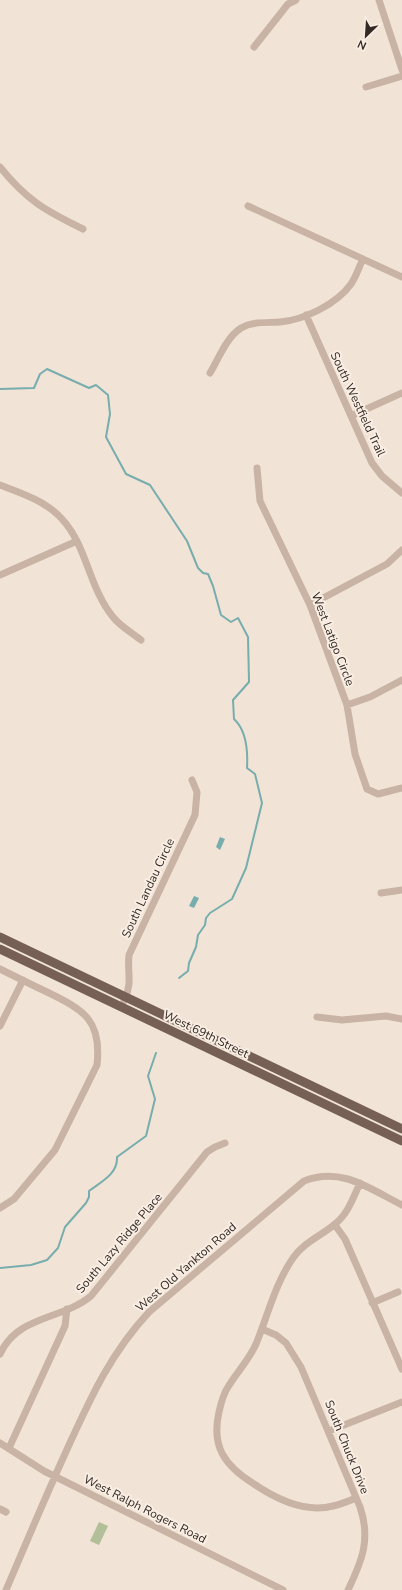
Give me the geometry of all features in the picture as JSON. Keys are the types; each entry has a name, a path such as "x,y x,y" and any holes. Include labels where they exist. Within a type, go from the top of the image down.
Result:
{"main road":[{"name":"West 69th Street","path":"0,937 402,1130"},
{"name":"West 69th Street","path":"0,949 400,1140"},
{"path":"32,964 37,954"}],"street":[{"path":"254,47 288,4 296,0"},
{"path":"379,0 402,70"},
{"path":"366,87 402,76"},
{"path":"0,167 12,182 36,204 83,229"},
{"path":"248,206 402,277"},
{"path":"210,373 226,343 241,328 249,324 280,322 306,315 335,300 346,291 363,259"},
{"name":"South Westfield Trail","path":"306,315 372,463 382,476 402,493"},
{"path":"351,416 402,393"},
{"name":"West Latigo Circle","path":"257,468 257,484 260,501 310,605 347,705 355,754 367,789 378,794 402,788"},
{"path":"0,485 45,505 62,519 77,541 104,602 113,617 141,640"},
{"path":"0,574 77,541"},
{"path":"310,605 387,564 402,550"},
{"path":"347,705 370,697 402,680"},
{"name":"South Landau Circle","path":"121,1007 126,997 130,982 128,967 129,955 195,815 197,792 192,780"},
{"path":"381,893 402,890"},
{"path":"0,969 76,1006 89,1019 96,1034 99,1051 98,1066 55,1150 14,1199 0,1208"},
{"path":"0,1026 23,980"},
{"path":"316,1017 342,1020 386,1016 402,1018"},
{"path":"400,1140 402,1130"},
{"name":"South Lazy Ridge Place","path":"0,1354 12,1336 22,1328 33,1322 82,1303 91,1296 208,1152 225,1143"},
{"name":"West Old Yankton Road","path":"6,1590 55,1476 97,1384 132,1331 149,1312 304,1181 315,1177 343,1177 360,1183 402,1205"},
{"path":"356,1498 333,1506 312,1508 301,1506 279,1498 239,1474 224,1458 218,1446 216,1432 222,1400 227,1388 251,1355 272,1300 293,1257 312,1239 335,1225 347,1210 360,1183"},
{"path":"335,1225 345,1239 402,1370"},
{"path":"372,1303 398,1292"},
{"path":"9,1448 65,1326 68,1309"},
{"name":"South Chuck Drive","path":"262,1329 286,1343 294,1354 329,1431 364,1520 365,1545 361,1562 348,1590"},
{"path":"329,1431 402,1402"},
{"name":"West Ralph Rogers Road","path":"0,1443 55,1476 283,1590"}],"green space":[{"path":"99,1522 108,1526 99,1545 90,1541"}],"water":[{"path":"220,837 225,839 220,850 216,847"},
{"path":"194,896 199,898 194,908 189,906"}],"waterway":[{"path":"0,389 34,388 40,374 47,369 89,388 96,385 108,395 110,414 106,437 126,474 150,485 187,541 198,568 203,573 208,574 221,615 231,622 238,618 248,637 249,682 233,700 234,719 242,729 247,748 247,768 255,774 262,803 246,868 232,899 210,913 206,918 205,925 198,935 196,947 189,963 188,971 179,978"},
{"path":"0,1268 31,1265 47,1260 58,1248 65,1227 86,1203 89,1197 89,1191 112,1173 117,1163 117,1157 146,1136 155,1099 148,1076 156,1053"}]}
